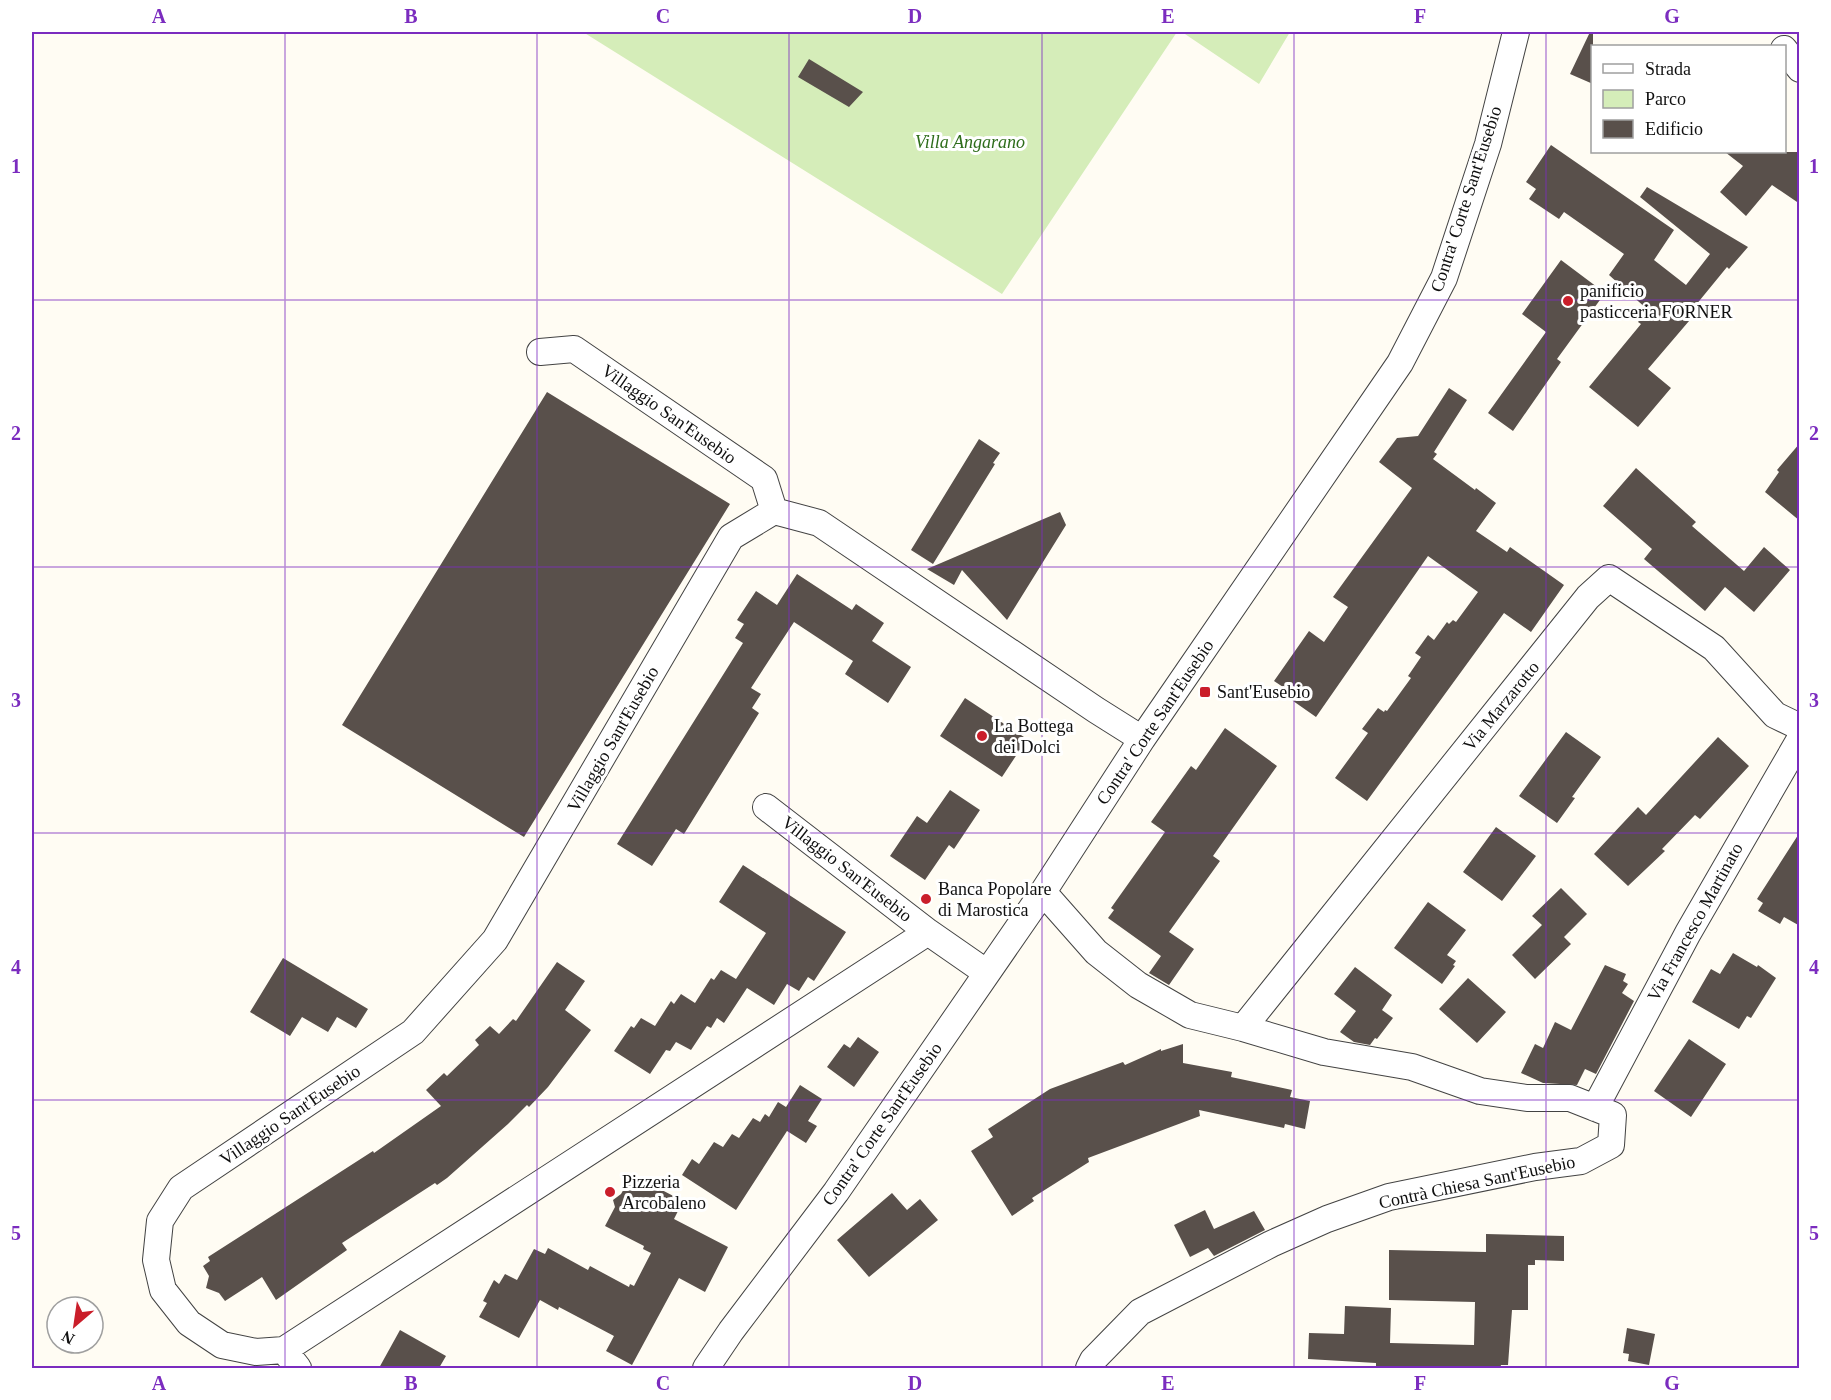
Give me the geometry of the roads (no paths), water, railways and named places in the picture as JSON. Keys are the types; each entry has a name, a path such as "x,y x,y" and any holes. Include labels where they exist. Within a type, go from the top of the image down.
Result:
{"street":[{"name":"Contra' Corte Sant'Eusebio","path":"706,1368 731,1331 836,1192 1043,892 1142,739 1400,363 1444,278 1488,144 1516,32"},
{"path":"1771,32 1782,45"},
{"path":"1786,51 1800,69"},
{"name":"Villaggio San'Eusebio","path":"540,352 574,349 764,479 774,511"},
{"path":"774,511 819,523 1142,739"},
{"name":"Villaggio Sant'Eusebio","path":"774,511 731,537 495,940 413,1032 181,1188 159,1221 156,1260 163,1290 189,1323 222,1345 291,1359 928,932"},
{"name":"Via Marzarotto","path":"1243,1028 1588,597 1608,578 1714,648 1775,716 1800,727"},
{"name":"Via Francesco Martinato","path":"1595,1107 1688,933 1800,739"},
{"name":"Villaggio San'Eusebio","path":"766,807 928,932"},
{"name":"Contrà Chiesa Sant'Eusebio","path":"1043,892 1096,952 1138,985 1190,1015 1324,1052 1412,1067 1480,1090 1527,1098 1570,1098 1613,1115 1611,1145 1581,1161 1536,1167 1389,1197 1327,1220 1271,1245 1140,1312 1089,1368"},
{"path":"928,932 987,973"}],"place":[{"name":"panificio pasticceria FORNER","path":"1568,301"},
{"name":"Sant'Eusebio","path":"1205,692"},
{"name":"La Bottega dei Dolci","path":"982,736"},
{"name":"Banca Popolare di Marostica","path":"926,899"},
{"name":"Pizzeria Arcobaleno","path":"610,1192"}],"park label":[{"name":"Villa Angarano","path":"970,142"}]}
